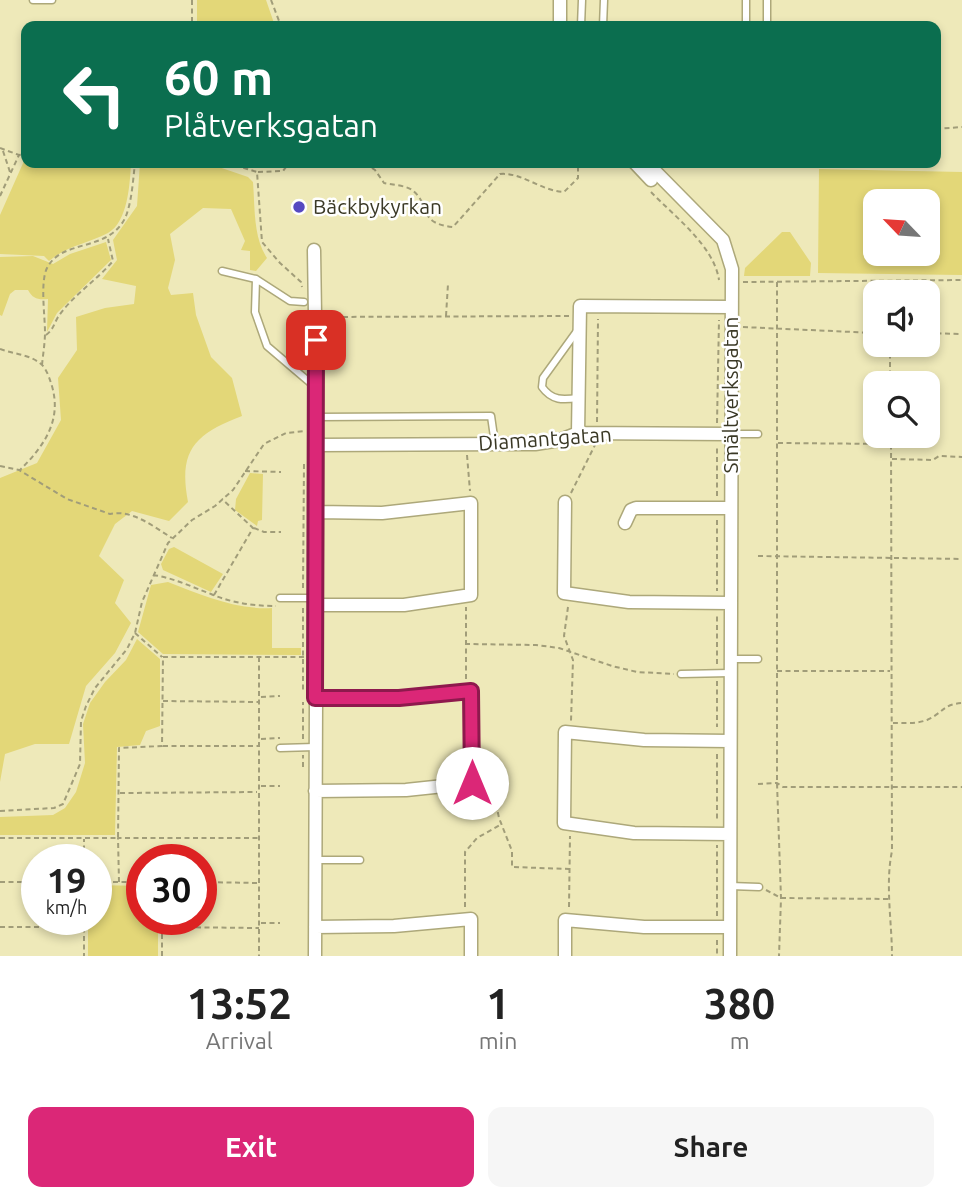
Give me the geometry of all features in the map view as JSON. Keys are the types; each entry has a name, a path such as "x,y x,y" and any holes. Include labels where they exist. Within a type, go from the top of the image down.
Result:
{"street":[{"path":"560,0 560,21"},
{"path":"640,168 729,256"},
{"path":"652,168 723,240 729,256"},
{"path":"314,250 317,512 312,600 315,698 309,748 315,791 315,956"},
{"name":"Smältverksgatan","path":"729,256 725,307 732,326 723,603 726,668 724,834 730,886 724,927 730,956"},
{"path":"578,433 580,306 725,307"},
{"name":"Diamantgatan","path":"317,439 535,444 560,440 578,433 730,434"},
{"path":"565,502 564,593 629,603 723,603"},
{"path":"312,600 404,605 471,595 471,503 382,513 317,512"},
{"path":"625,523 631,510 636,508 724,508"},
{"path":"315,698 399,698 471,691 472,783 406,790 315,791"},
{"path":"724,741 644,740 565,732 564,784 564,823 634,833 724,834"},
{"path":"315,927 402,926 471,919 471,956"},
{"path":"565,956 565,920 645,927 724,927"}],"lane":[{"path":"33,0 52,0"},
{"path":"581,21 582,0"},
{"path":"603,21 604,0"},
{"path":"746,0 746,21"},
{"path":"767,0 767,21"},
{"path":"222,271 256,279 290,301 304,302"},
{"path":"256,279 256,312 267,346 316,387"},
{"path":"578,398 556,399 542,387 543,378 580,327"},
{"path":"317,417 491,416 495,444"},
{"path":"730,434 758,434"},
{"path":"280,602 312,600"},
{"path":"681,674 726,668 758,659"},
{"path":"280,748 309,748"},
{"path":"315,860 360,860"},
{"path":"730,886 758,887"}],"path":[{"path":"192,0 192,21"},
{"path":"271,0 279,21"},
{"path":"941,129 962,127"},
{"path":"0,196 19,155 1,149"},
{"path":"1,149 11,173"},
{"path":"42,365 45,335 44,275 48,265 60,254 108,237 120,225 126,215 134,168"},
{"path":"244,168 257,172 283,171 285,168"},
{"path":"372,168 384,183 410,188 416,194 428,219 440,226 453,227 500,174 509,173 551,191 564,192 578,178 578,168"},
{"path":"257,172 262,242 301,282 304,302"},
{"path":"649,190 711,254 726,282 863,281"},
{"path":"45,335 51,332 58,316 69,304 113,261 108,237"},
{"path":"940,280 962,280"},
{"path":"777,282 777,783 781,898 779,956"},
{"path":"446,317 448,284"},
{"path":"717,956 724,927 724,508 717,434 725,307"},
{"path":"316,317 564,317"},
{"path":"565,502 595,446 597,317"},
{"path":"732,326 863,332"},
{"path":"940,333 962,334"},
{"path":"0,349 31,358 42,365 50,377 56,397 53,423 41,448 19,470"},
{"path":"0,811 54,808 63,804 80,764 81,721 86,706 95,688 117,663 135,633 142,602 153,574 173,539 192,520 233,490 264,444 286,433 317,439"},
{"path":"777,443 863,444"},
{"path":"466,444 471,503"},
{"path":"891,448 892,956"},
{"path":"891,459 933,460 939,456 962,457"},
{"path":"303,776 309,748 303,657 312,600 304,458"},
{"path":"0,466 19,470 67,499 110,514 118,512 136,517 173,539"},
{"path":"244,471 281,472"},
{"path":"222,499 253,528 264,532 281,532"},
{"path":"213,596 253,528"},
{"path":"758,556 962,559"},
{"path":"153,574 167,576 213,596 250,606 280,602"},
{"path":"569,594 564,636 573,660 571,733"},
{"path":"466,596 466,692"},
{"path":"135,633 163,657 303,657"},
{"path":"466,644 536,645 568,651 637,672 681,674"},
{"path":"162,746 163,657"},
{"path":"259,657 260,956"},
{"path":"777,671 891,671"},
{"path":"260,697 280,696"},
{"path":"162,701 259,702"},
{"path":"892,723 917,723 929,719 947,705 962,704"},
{"path":"260,739 280,738"},
{"path":"119,882 119,748 260,746"},
{"path":"472,783 491,788 494,793 500,824 512,851 512,867 569,869"},
{"path":"758,783 777,783 783,787 962,787"},
{"path":"260,786 280,786"},
{"path":"118,793 260,792"},
{"path":"466,920 465,852 477,838 500,824"},
{"path":"569,920 571,824"},
{"path":"0,838 260,838"},
{"path":"85,838 85,844"},
{"path":"0,882 21,882"},
{"path":"112,882 126,882"},
{"path":"217,883 260,883"},
{"path":"758,887 781,898 890,899"},
{"path":"260,922 280,923"},
{"path":"0,927 21,927"},
{"path":"217,928 260,928"},
{"path":"84,935 84,956"},
{"path":"162,935 162,956"}],"shaded area":[{"path":"197,0 266,0 273,21 197,21"},
{"path":"21,168 131,168 127,201 115,228 63,251 49,261 44,256 0,254 0,215"},
{"path":"140,168 222,168 248,177 253,182 257,231 267,258 256,271 250,270 250,251 241,250 245,241 231,209 203,208 170,234 175,260 168,288 171,295 193,293 196,315 211,357 232,378 242,416 212,430 194,446 186,469 188,502 169,521 132,511 115,524 99,556 124,580 115,603 131,623 115,653 86,686 69,744 35,744 5,754 0,782 0,478 37,463 61,420 58,378 77,350 76,317 105,308 134,304 136,286 102,279 117,260 113,240 137,206"},
{"path":"819,169 962,172 962,275 818,273"},
{"path":"782,232 790,232 811,263 810,276 744,276 745,268"},
{"path":"106,242 111,260 57,313 47,332 48,299 36,298 28,290 15,290 10,294 2,316 0,315 0,257 33,256 53,264 70,254"},
{"path":"250,473 263,474 262,520 258,521 257,526 235,510 236,499"},
{"path":"174,547 223,574 211,592 163,570 161,564 169,549"},
{"path":"168,582 232,604 272,608 272,648 301,648 301,655 163,654 138,632 151,585"},
{"path":"137,639 160,659 160,726 146,731 140,745 117,747 115,835 0,835 0,817 53,815 65,808 76,792 85,763 83,724 90,703 126,660"},
{"path":"112,885 126,886 126,935 158,935 158,956 88,956 88,935 112,935"}],"place":[{"name":"Bäckbykyrkan","path":"299,207"}],"route":[{"path":"316,340 315,698 399,698 471,691 472,783"}]}
